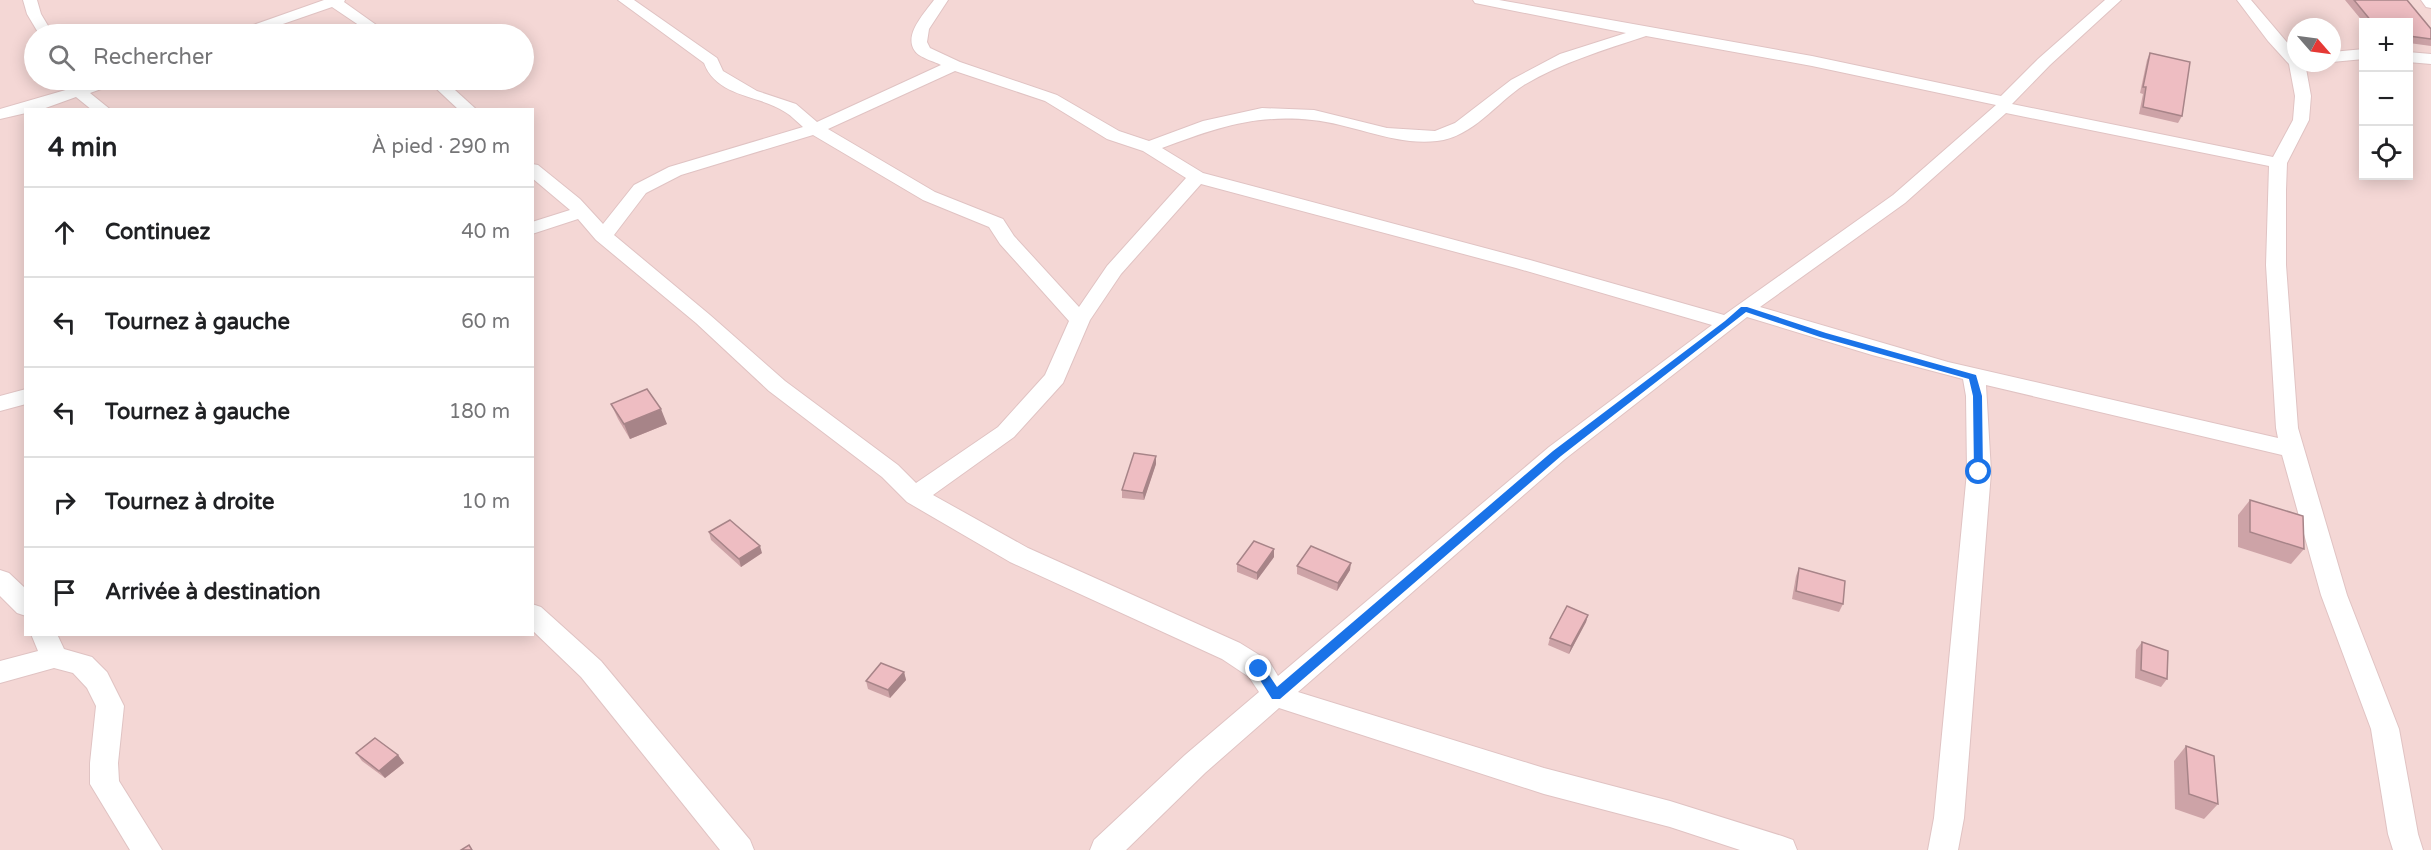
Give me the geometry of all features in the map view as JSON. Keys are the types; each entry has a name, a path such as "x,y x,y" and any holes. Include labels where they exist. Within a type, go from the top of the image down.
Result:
{"street":[{"path":"30,0 40,24"},
{"path":"295,0 307,11"},
{"path":"626,0 711,61 717,74 751,94 790,107 815,129 929,195 996,223 1007,240 1080,320"},
{"path":"941,0 921,29 919,42 924,51 954,65 1051,98 1113,135 1149,147 1197,177 1434,242 1823,335 1973,377 2292,449"},
{"path":"1480,0 1528,11 1892,77 2004,105 2278,163"},
{"path":"1105,850 1196,764 1557,453 1736,316 1899,199 2004,105 2044,62 2114,0"},
{"path":"2244,0 2272,38 2287,53"},
{"path":"2428,0 2431,4"},
{"path":"270,24 336,1 367,24"},
{"path":"1149,147 1209,125 1262,113 1314,115 1387,133 1437,136 1461,128 1517,83 1565,57 1646,32"},
{"path":"2272,38 2287,41"},
{"path":"2341,54 2359,54"},
{"path":"2413,57 2431,59"},
{"path":"603,236 640,189 666,176 815,129 954,65"},
{"path":"2299,72 2303,96 2301,120 2278,163 2276,264 2287,428 2334,595 2385,729 2403,834 2408,850"},
{"path":"25,108 38,105 66,90"},
{"path":"81,90 101,108"},
{"path":"446,90 467,108"},
{"path":"0,114 24,108"},
{"path":"534,171 581,212 603,236 703,319 777,386 890,471 915,496 1019,555 1230,651 1259,669 1276,696 1544,781 1679,817 1782,850"},
{"path":"915,496 1006,432 1055,378 1080,320 1114,270 1197,177"},
{"path":"534,227 581,212"},
{"path":"1943,850 1949,818 1979,472 1977,396 1973,377"},
{"path":"0,404 24,397"},
{"path":"0,580 24,604"},
{"path":"534,616 591,669 739,850"},
{"path":"0,672 49,646 82,664 97,680 110,706 104,763 105,784 147,850"}],"shaded area":[{"path":"0,0 2431,0 2431,850 0,850"}],"building":[{"path":"2354,0 2407,0 2431,29 2431,39 2413,37 2413,18 2369,18"},
{"path":"2150,53 2190,62 2182,116 2143,107 2146,87 2143,87"},
{"path":"647,389 661,409 624,424 611,404"},
{"path":"1134,453 1156,456 1143,493 1122,490"},
{"path":"2250,500 2303,516 2304,549 2250,532"},
{"path":"730,520 760,546 739,559 709,532"},
{"path":"1254,541 1274,549 1257,573 1237,564"},
{"path":"1311,546 1351,563 1338,583 1297,566"},
{"path":"1799,568 1845,581 1843,604 1796,591"},
{"path":"1567,606 1588,615 1571,646 1550,638"},
{"path":"2142,642 2168,651 2167,679 2141,670"},
{"path":"881,663 904,672 888,690 866,681"},
{"path":"375,738 398,755 379,771 356,753"},
{"path":"2186,746 2214,756 2218,804 2189,794"},
{"path":"469,845 472,850 461,850"}],"route":[{"path":"1259,669 1276,696 1557,453 1744,309 1823,335 1973,377 1977,396 1979,472"}]}
